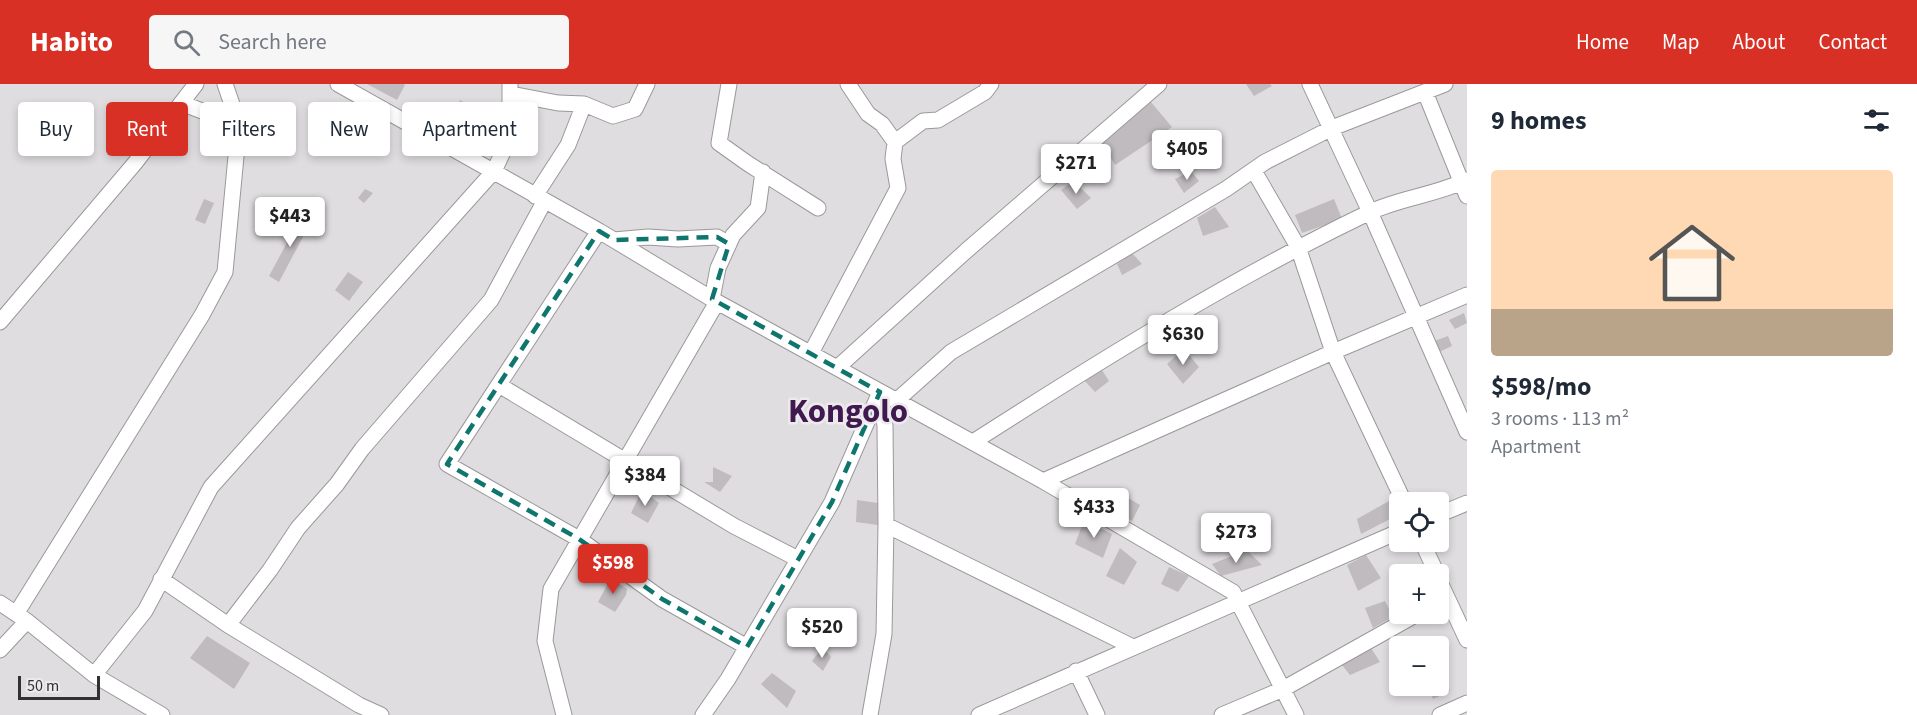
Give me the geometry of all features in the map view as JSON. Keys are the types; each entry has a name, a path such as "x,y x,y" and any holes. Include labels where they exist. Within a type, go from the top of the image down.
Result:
{"street":[{"path":"182,102 196,84"},
{"path":"225,84 231,102"},
{"path":"338,84 599,231 715,300 1043,481 1233,592 1296,715"},
{"path":"94,675 145,611 211,487 494,171 510,137 511,89 558,103 584,104 613,116 636,109 647,84"},
{"path":"729,84 719,143 818,207"},
{"path":"811,353 898,188 893,159 895,142 882,124 868,114 848,84"},
{"path":"895,142 923,121 938,120 985,92 991,84"},
{"path":"838,367 966,251 1159,84"},
{"path":"1310,84 1370,212 1467,432"},
{"path":"896,401 951,352 1254,171 1265,162 1332,128 1445,84"},
{"path":"973,442 1084,371 1298,247 1370,212 1465,186 1425,92"},
{"path":"228,625 270,570 298,528 337,484 362,449 490,300 568,145 584,104"},
{"path":"0,322 140,156"},
{"path":"0,650 202,315 225,272 236,156"},
{"path":"1254,171 1298,247 1333,352 1399,492"},
{"path":"564,715 545,641 551,590 715,300 718,268 733,235 758,208 763,172"},
{"path":"599,231 447,465 579,539 662,599 747,647"},
{"path":"614,240 648,237 678,239 717,237 729,244"},
{"path":"1043,481 1467,295"},
{"path":"499,385 734,526 798,559"},
{"path":"870,715 884,634 885,426 880,392"},
{"path":"703,715 747,647 832,502 880,392"},
{"path":"1449,510 1467,502"},
{"path":"886,525 1132,647"},
{"path":"979,715 1389,536"},
{"path":"162,579 228,625 359,705 381,715"},
{"path":"0,603 94,675 162,715"},
{"path":"1449,609 1467,640"},
{"path":"1222,715 1283,689 1399,624"},
{"path":"1076,671 1097,715"},
{"path":"1440,715 1467,703"}],"highlighted area":[{"path":"599,231 614,240 717,237 729,244 712,299 880,392 832,502 747,647 662,599 579,539 447,464"}],"building":[{"path":"367,84 403,84 405,85 397,100"},
{"path":"1246,84 1270,84 1272,86 1254,96"},
{"path":"1150,101 1172,127 1115,165 1101,141"},
{"path":"1191,171 1199,181 1184,193 1175,179"},
{"path":"1074,181 1091,198 1077,209 1061,190"},
{"path":"365,189 373,193 364,203 358,198"},
{"path":"204,199 214,203 205,224 195,220"},
{"path":"1334,199 1342,219 1302,233 1295,215"},
{"path":"1215,207 1229,227 1203,236 1197,218"},
{"path":"302,215 312,220 279,282 269,276"},
{"path":"1132,253 1142,264 1122,275 1117,264"},
{"path":"348,272 363,282 349,301 335,290"},
{"path":"1464,313 1467,323 1455,329 1449,320"},
{"path":"1448,336 1452,346 1437,353 1432,342"},
{"path":"1184,349 1199,367 1183,384 1167,364"},
{"path":"1100,367 1109,381 1095,392 1082,378"},
{"path":"713,467 732,476 720,492 704,482 713,482"},
{"path":"642,490 659,503 648,523 631,513"},
{"path":"1123,495 1140,505 1132,521 1113,512"},
{"path":"857,500 878,503 878,525 856,522"},
{"path":"1389,501 1389,520 1361,534 1357,519"},
{"path":"1084,520 1112,534 1103,558 1075,544"},
{"path":"1120,548 1137,562 1124,585 1106,576"},
{"path":"1247,550 1262,565 1221,576 1212,564"},
{"path":"1366,555 1381,578 1358,591 1347,565"},
{"path":"1169,567 1189,576 1178,592 1161,584"},
{"path":"611,578 627,589 626,595 615,612 598,602"},
{"path":"1385,601 1389,609 1389,619 1373,628 1365,608"},
{"path":"207,636 250,663 234,689 190,658"},
{"path":"1369,645 1380,662 1350,675 1342,665"},
{"path":"823,647 831,657 823,671 812,661"},
{"path":"772,673 796,691 787,708 761,684"}],"district":[{"name":"Kongolo","path":"848,411"}]}
